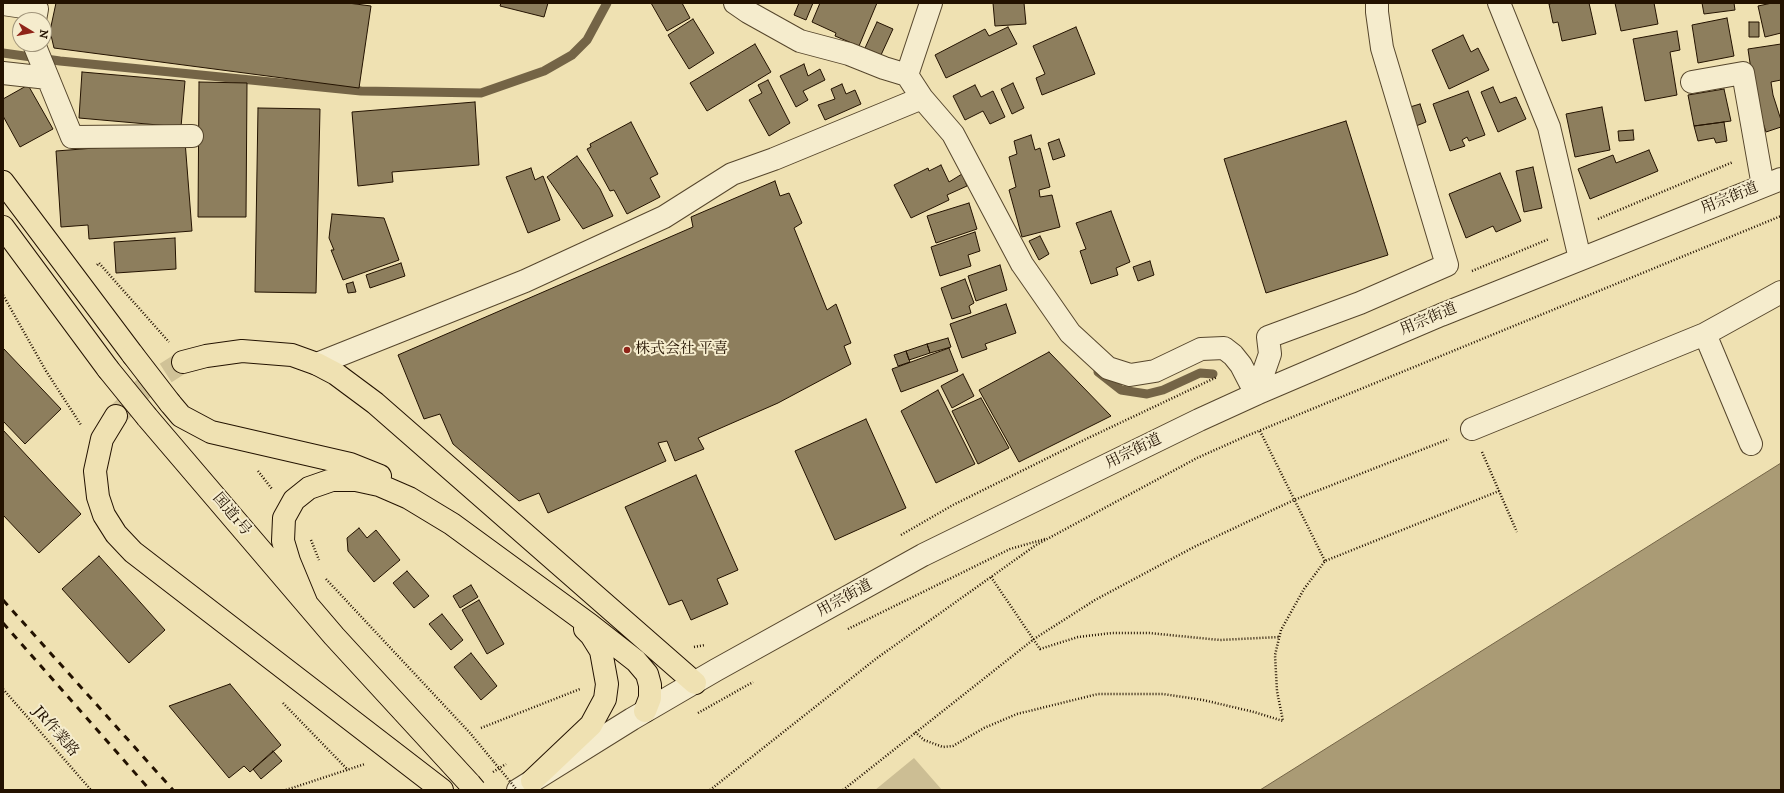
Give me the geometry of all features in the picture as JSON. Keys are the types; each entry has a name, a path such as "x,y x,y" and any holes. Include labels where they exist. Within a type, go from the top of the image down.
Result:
{"highway":[{"path":"3,182 133,355 181,416 211,432 350,464 374,473 407,492 558,603 590,624 636,661 647,674 650,686 650,698 645,711"},
{"name":"国道1号","path":"3,227 108,369 147,417 334,636 472,787"},
{"path":"177,354 206,356 242,350 292,355 317,364 336,374 375,403 695,683"},
{"path":"116,416 102,439 95,471 98,496 104,515 116,534 133,552 442,790"},
{"path":"306,602 282,541 284,518 294,500 309,488 332,480 356,480 379,484 409,498 444,519"},
{"path":"522,787 591,725 605,699 607,684 601,651 591,635 558,603"}],"street":[{"path":"735,3 748,12 800,41 849,54 884,68 907,75 922,98 953,134 1022,264 1070,333 1108,368 1130,375 1155,371 1201,349 1224,348 1233,355 1241,365 1256,394"},
{"path":"907,75 930,3"},
{"path":"1256,394 1270,354 1268,338 1360,303 1447,265 1382,48 1377,3"},
{"path":"1499,3 1549,127 1580,259"},
{"path":"3,4 37,9 37,12"},
{"path":"37,52 72,137 192,136"},
{"path":"1692,82 1743,73 1757,152 1772,183"},
{"path":"3,74 48,78"},
{"path":"317,364 526,281 664,217 732,174 774,159 922,98"},
{"name":"用宗街道","path":"522,787 645,711 923,555 1256,394 1441,315 1772,183"},
{"path":"1472,429 1705,334 1781,292"},
{"path":"1705,334 1751,444"}],"path":[{"path":"1465,274 1757,152"},
{"path":"710,790 877,658 1036,545 1197,458 1781,216"},
{"path":"94,267 99,263 177,354"},
{"path":"3,295 46,371 82,426"},
{"path":"900,536 954,505 1084,440 1223,375"},
{"path":"843,790 1034,639 1095,600 1194,547 1294,500 1472,429 1517,532"},
{"path":"1260,431 1325,560"},
{"path":"256,468 314,543 320,564"},
{"path":"915,732 924,740 943,747 953,746 984,728 1017,714 1098,694 1163,694 1196,699 1254,712 1284,721 1277,691 1275,655 1279,637 1290,611 1325,560 1499,491"},
{"path":"846,630 1010,549 1049,538"},
{"path":"324,577 470,734 494,762 522,787"},
{"path":"991,577 1040,649 1078,637 1112,633 1149,633 1220,640 1279,637"},
{"path":"691,647 710,644"},
{"path":"691,717 758,678"},
{"path":"481,728 585,688"},
{"name":"JR作業路","path":"3,689 91,790"},
{"path":"280,699 348,770"},
{"path":"286,790 366,764"}],"shaded area":[{"path":"1781,463 1781,790 1260,790"},
{"path":"914,758 942,790 875,790"}],"building":[{"path":"56,3 348,3 371,6 359,88 54,48 52,40 52,22"},
{"path":"501,3 548,3 544,17 500,6"},
{"path":"651,3 682,3 690,18 667,31"},
{"path":"799,3 813,3 806,20 794,15"},
{"path":"820,3 877,3 859,46 835,36 836,33 812,22"},
{"path":"993,3 1024,3 1026,24 995,26"},
{"path":"1589,3 1596,34 1562,41 1558,22 1553,23 1549,4"},
{"path":"1615,3 1654,3 1658,24 1621,31"},
{"path":"1702,3 1734,3 1735,10 1704,14"},
{"path":"1781,3 1781,33 1765,37 1758,6"},
{"path":"1727,18 1734,56 1698,63 1692,25"},
{"path":"693,19 714,53 689,69 668,35"},
{"path":"877,22 893,29 881,55 865,48"},
{"path":"1749,22 1759,22 1759,37 1749,37"},
{"path":"1008,27 1017,44 946,78 935,55 985,29 989,36"},
{"path":"1076,27 1095,74 1042,95 1036,78 1045,74 1033,46"},
{"path":"1677,31 1680,50 1670,52 1677,95 1645,101 1633,39"},
{"path":"1463,35 1471,52 1478,48 1489,70 1449,89 1432,50"},
{"path":"755,44 771,72 707,111 690,83"},
{"path":"1781,44 1781,80 1771,82 1773,95 1781,120 1781,127 1766,132 1755,98 1748,49"},
{"path":"804,64 808,76 820,69 825,80 803,91 808,100 796,107 780,76"},
{"path":"82,72 185,81 181,127 79,118"},
{"path":"768,80 790,123 769,136 749,100 762,93 758,85"},
{"path":"199,82 247,83 246,217 198,217"},
{"path":"1013,83 1024,108 1012,114 1001,89"},
{"path":"842,84 846,94 855,90 861,104 825,120 818,105 835,99 831,89"},
{"path":"28,85 53,129 20,147 3,116 3,99"},
{"path":"975,85 981,97 993,91 1005,117 990,124 983,111 965,120 953,96"},
{"path":"1493,87 1500,103 1516,97 1526,119 1498,132 1481,92"},
{"path":"1724,89 1731,121 1694,126 1688,95"},
{"path":"1468,91 1485,135 1469,141 1467,137 1462,140 1465,146 1450,151 1433,104"},
{"path":"475,102 479,165 392,172 393,182 358,186 352,112"},
{"path":"1420,104 1426,122 1416,126 1410,107"},
{"path":"1602,107 1610,150 1575,157 1566,114"},
{"path":"258,108 320,109 316,293 255,292"},
{"path":"1346,121 1388,255 1266,293 1224,159"},
{"path":"631,122 658,174 650,178 660,197 627,214 614,190 610,191 587,149 591,147 590,144"},
{"path":"1724,122 1727,141 1716,143 1714,138 1698,141 1694,126"},
{"path":"1633,130 1634,140 1619,141 1618,131"},
{"path":"1031,135 1035,150 1040,148 1050,187 1039,190 1040,197 1052,195 1060,227 1022,237 1009,190 1016,187 1009,157 1017,154 1014,141"},
{"path":"1059,139 1065,156 1053,160 1048,143"},
{"path":"185,141 192,231 89,239 88,225 61,227 56,151"},
{"path":"1649,150 1658,171 1590,199 1578,169 1613,155 1616,163"},
{"path":"577,156 600,189 613,216 583,229 547,177"},
{"path":"941,165 949,182 962,174 967,186 947,195 949,200 911,218 894,185 928,168 929,171"},
{"path":"1533,167 1542,208 1524,212 1516,171"},
{"path":"531,168 535,180 543,176 560,220 528,233 506,177"},
{"path":"1500,173 1521,221 1496,232 1493,226 1466,238 1449,194"},
{"name":"株式会社 平喜","path":"775,181 780,196 789,193 802,223 794,228 827,310 836,304 851,343 844,346 851,364 778,403 698,438 704,449 675,461 667,441 658,443 666,461 548,513 539,493 519,501 453,444 440,414 424,419 398,355 693,227 691,217"},
{"path":"969,203 977,229 936,243 927,216"},
{"path":"1111,211 1130,262 1116,268 1118,275 1091,284 1080,251 1086,249 1076,223"},
{"path":"332,214 384,218 399,260 343,280 331,250 334,250 329,238"},
{"path":"975,232 980,251 968,255 971,266 940,276 931,247"},
{"path":"1040,236 1049,254 1039,260 1029,241"},
{"path":"175,238 176,269 116,273 114,242"},
{"path":"1150,261 1154,275 1138,281 1133,267"},
{"path":"401,263 405,276 370,288 366,275"},
{"path":"1000,265 1007,290 976,301 968,276"},
{"path":"965,279 974,303 969,306 971,313 952,319 941,288"},
{"path":"353,282 356,292 348,293 346,284"},
{"path":"1006,304 1016,333 985,344 987,349 962,358 950,324"},
{"path":"948,338 951,347 930,353 927,344"},
{"path":"927,344 930,353 909,360 906,351"},
{"path":"3,348 61,409 25,444 3,421"},
{"path":"949,348 958,371 901,392 892,369"},
{"path":"906,351 910,362 898,366 894,355"},
{"path":"1049,352 1111,416 1019,462 979,390"},
{"path":"963,374 974,396 952,408 941,386"},
{"path":"938,390 975,464 936,483 901,411"},
{"path":"981,398 1009,448 978,464 952,411"},
{"path":"866,419 906,508 835,540 795,451"},
{"path":"3,430 81,514 39,553 3,515"},
{"path":"696,475 738,570 717,579 728,604 691,620 682,600 669,605 625,507"},
{"path":"359,528 367,538 376,530 400,560 374,582 348,551 347,538"},
{"path":"99,556 165,630 129,663 62,589"},
{"path":"407,571 429,596 414,608 393,583"},
{"path":"471,585 478,597 460,608 453,596"},
{"path":"479,600 504,644 487,654 462,610"},
{"path":"442,614 463,640 451,650 429,624"},
{"path":"471,653 497,686 481,700 454,667"},
{"path":"230,684 281,745 250,772 244,766 229,778 169,706"},
{"path":"273,751 282,761 261,779 253,769"}],"waterway":[{"path":"3,53 60,61 361,91 481,93 544,71 572,55 587,40 607,3"},
{"path":"1098,372 1121,390 1147,394 1163,390 1200,373 1213,374"}],"tunnel":[{"path":"116,416 147,385 183,362"}],"railway":[{"path":"3,600 173,790"},
{"path":"3,623 150,790"}],"place":[{"name":"株式会社 平喜","path":"627,350"}]}
